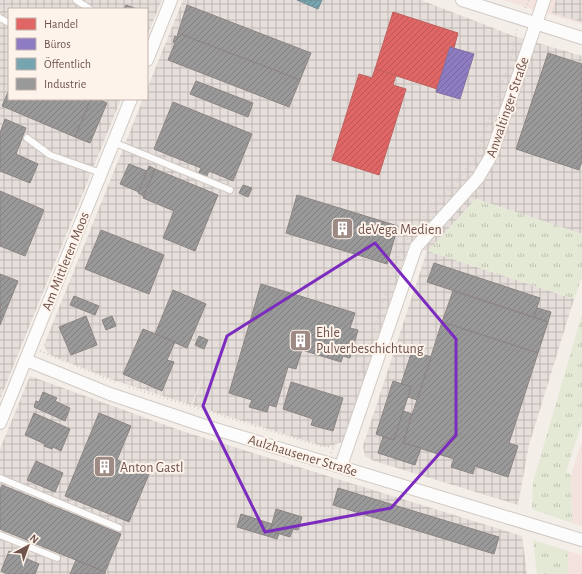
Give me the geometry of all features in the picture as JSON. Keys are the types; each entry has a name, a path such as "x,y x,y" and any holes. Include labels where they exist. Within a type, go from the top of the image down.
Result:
{"street":[{"path":"148,58 171,0"},
{"path":"462,0 581,36"},
{"name":"Anwaltinger Straße","path":"341,466 416,247 478,178 491,156 544,0"},
{"name":"Am Mittleren Moos","path":"0,423 131,100"},
{"name":"Aulzhausener Straße","path":"26,360 110,394 202,425 582,540"}],"lane":[{"path":"76,0 88,8"},
{"path":"27,138 50,155 101,174"},
{"path":"113,142 230,190"},
{"path":"0,478 119,528"},
{"path":"0,535 57,558"}],"path":[{"path":"31,348 119,384"},
{"path":"127,386 320,446 333,447"}],"highlighted area":[{"path":"375,243 456,339 456,435 391,508 265,532 203,406 227,336"}],"shaded area":[{"path":"0,0 162,0 148,34 148,8 8,8 8,100 121,100 0,399"},
{"path":"183,0 421,0 511,35 582,56 582,234 476,199 428,251 574,299 529,445 518,505 374,461 365,456 363,446 427,251 409,245 343,442 326,447 192,405 210,359 191,405 116,381 48,354 44,345 143,100 148,100 148,87"},
{"path":"503,0 582,0 582,24"},
{"path":"556,0 582,0 582,22 552,13"},
{"path":"30,376 182,431 522,536 527,574 0,574 0,449"},
{"path":"582,441 582,526 572,523 571,475"},
{"path":"568,551 582,555 582,574 568,574"}],"green space":[{"path":"476,199 582,234 582,277 574,299 428,251"},
{"path":"582,314 582,422 566,472 571,475 572,523 532,509 533,482"},
{"path":"533,540 568,551 568,574 537,574"}],"building: Handel":[{"path":"393,12 458,33 454,48 450,47 437,89 375,69"},
{"path":"375,69 396,75 393,85 406,89 379,175 332,160 359,74 372,78"}],"building: Büros":[{"path":"450,47 474,54 460,99 436,92"}],"building: Öffentlich":[{"path":"297,0 322,0 318,9"}],"building: Industrie":[{"path":"126,5 134,8 124,8"},
{"path":"187,5 311,53 300,80 178,33"},
{"path":"178,33 300,80 289,107 168,60 175,43 173,42 175,36 177,37"},
{"path":"548,53 582,64 582,161 579,170 516,149"},
{"path":"196,81 253,103 248,117 190,94"},
{"path":"8,92 8,100 91,100 75,137 2,106"},
{"path":"91,100 100,100 107,103 90,143 75,137"},
{"path":"173,102 252,134 233,181 209,171 206,178 198,175 201,168 154,149"},
{"path":"5,119 26,128 16,154 38,164 30,183 0,171 0,133"},
{"path":"129,164 147,171 139,192 120,184"},
{"path":"149,166 155,169 144,196 138,193"},
{"path":"155,169 218,195 195,251 163,238 174,211 143,198"},
{"path":"243,185 252,188 248,197 239,193"},
{"path":"0,191 44,210 25,256 0,246"},
{"name":"deVega Medien","path":"297,195 398,226 387,264 286,233"},
{"path":"101,230 164,255 149,294 85,269"},
{"path":"434,263 540,298 534,317 427,282"},
{"path":"0,274 18,281 0,325"},
{"name":"Ehle Pulverbeschichtung","path":"261,284 355,313 350,328 358,330 350,358 343,356 341,362 302,350 296,369 288,367 276,407 269,405 267,412 249,407 252,400 229,393"},
{"path":"173,290 206,304 187,348 155,334"},
{"path":"453,291 548,322 538,353 442,322"},
{"path":"74,296 99,306 95,315 70,305"},
{"path":"537,308 551,312 548,322 534,317"},
{"path":"86,316 97,345 71,355 59,327"},
{"path":"112,316 116,326 106,330 102,320"},
{"path":"442,322 538,353 509,443 518,446 508,477 475,466 473,474 451,467 454,459 403,443"},
{"path":"143,329 175,342 167,360 174,362 162,391 123,374"},
{"path":"199,336 208,340 204,349 195,345"},
{"path":"412,351 431,357 417,400 408,397 411,387 401,384"},
{"path":"393,381 411,387 394,440 376,434"},
{"path":"291,382 343,398 333,431 311,425 313,419 283,409"},
{"path":"43,392 57,398 55,401 70,408 65,421 34,407 36,401 39,402"},
{"path":"403,411 412,414 403,443 421,448 415,465 378,453 383,437 394,440"},
{"path":"34,413 70,429 61,451 53,447 52,449 44,446 45,444 25,435"},
{"name":"Anton Gastl","path":"99,413 131,426 117,460 149,474 129,522 65,496"},
{"path":"36,461 63,473 55,492 27,480"},
{"path":"2,485 121,534 105,572 0,529 0,489"},
{"path":"338,488 499,537 494,554 333,505"},
{"path":"276,509 302,517 298,530 293,529 290,537 270,531"},
{"path":"241,514 272,524 270,531 279,534 277,539 237,527"},
{"path":"9,551 39,564 35,574 7,574 1,571"},
{"path":"76,560 105,572 105,574 70,574"}],"place":[{"name":"deVega Medien","path":"342,229"},
{"name":"Ehle Pulverbeschichtung","path":"300,340"},
{"name":"Anton Gastl","path":"105,467"}]}
